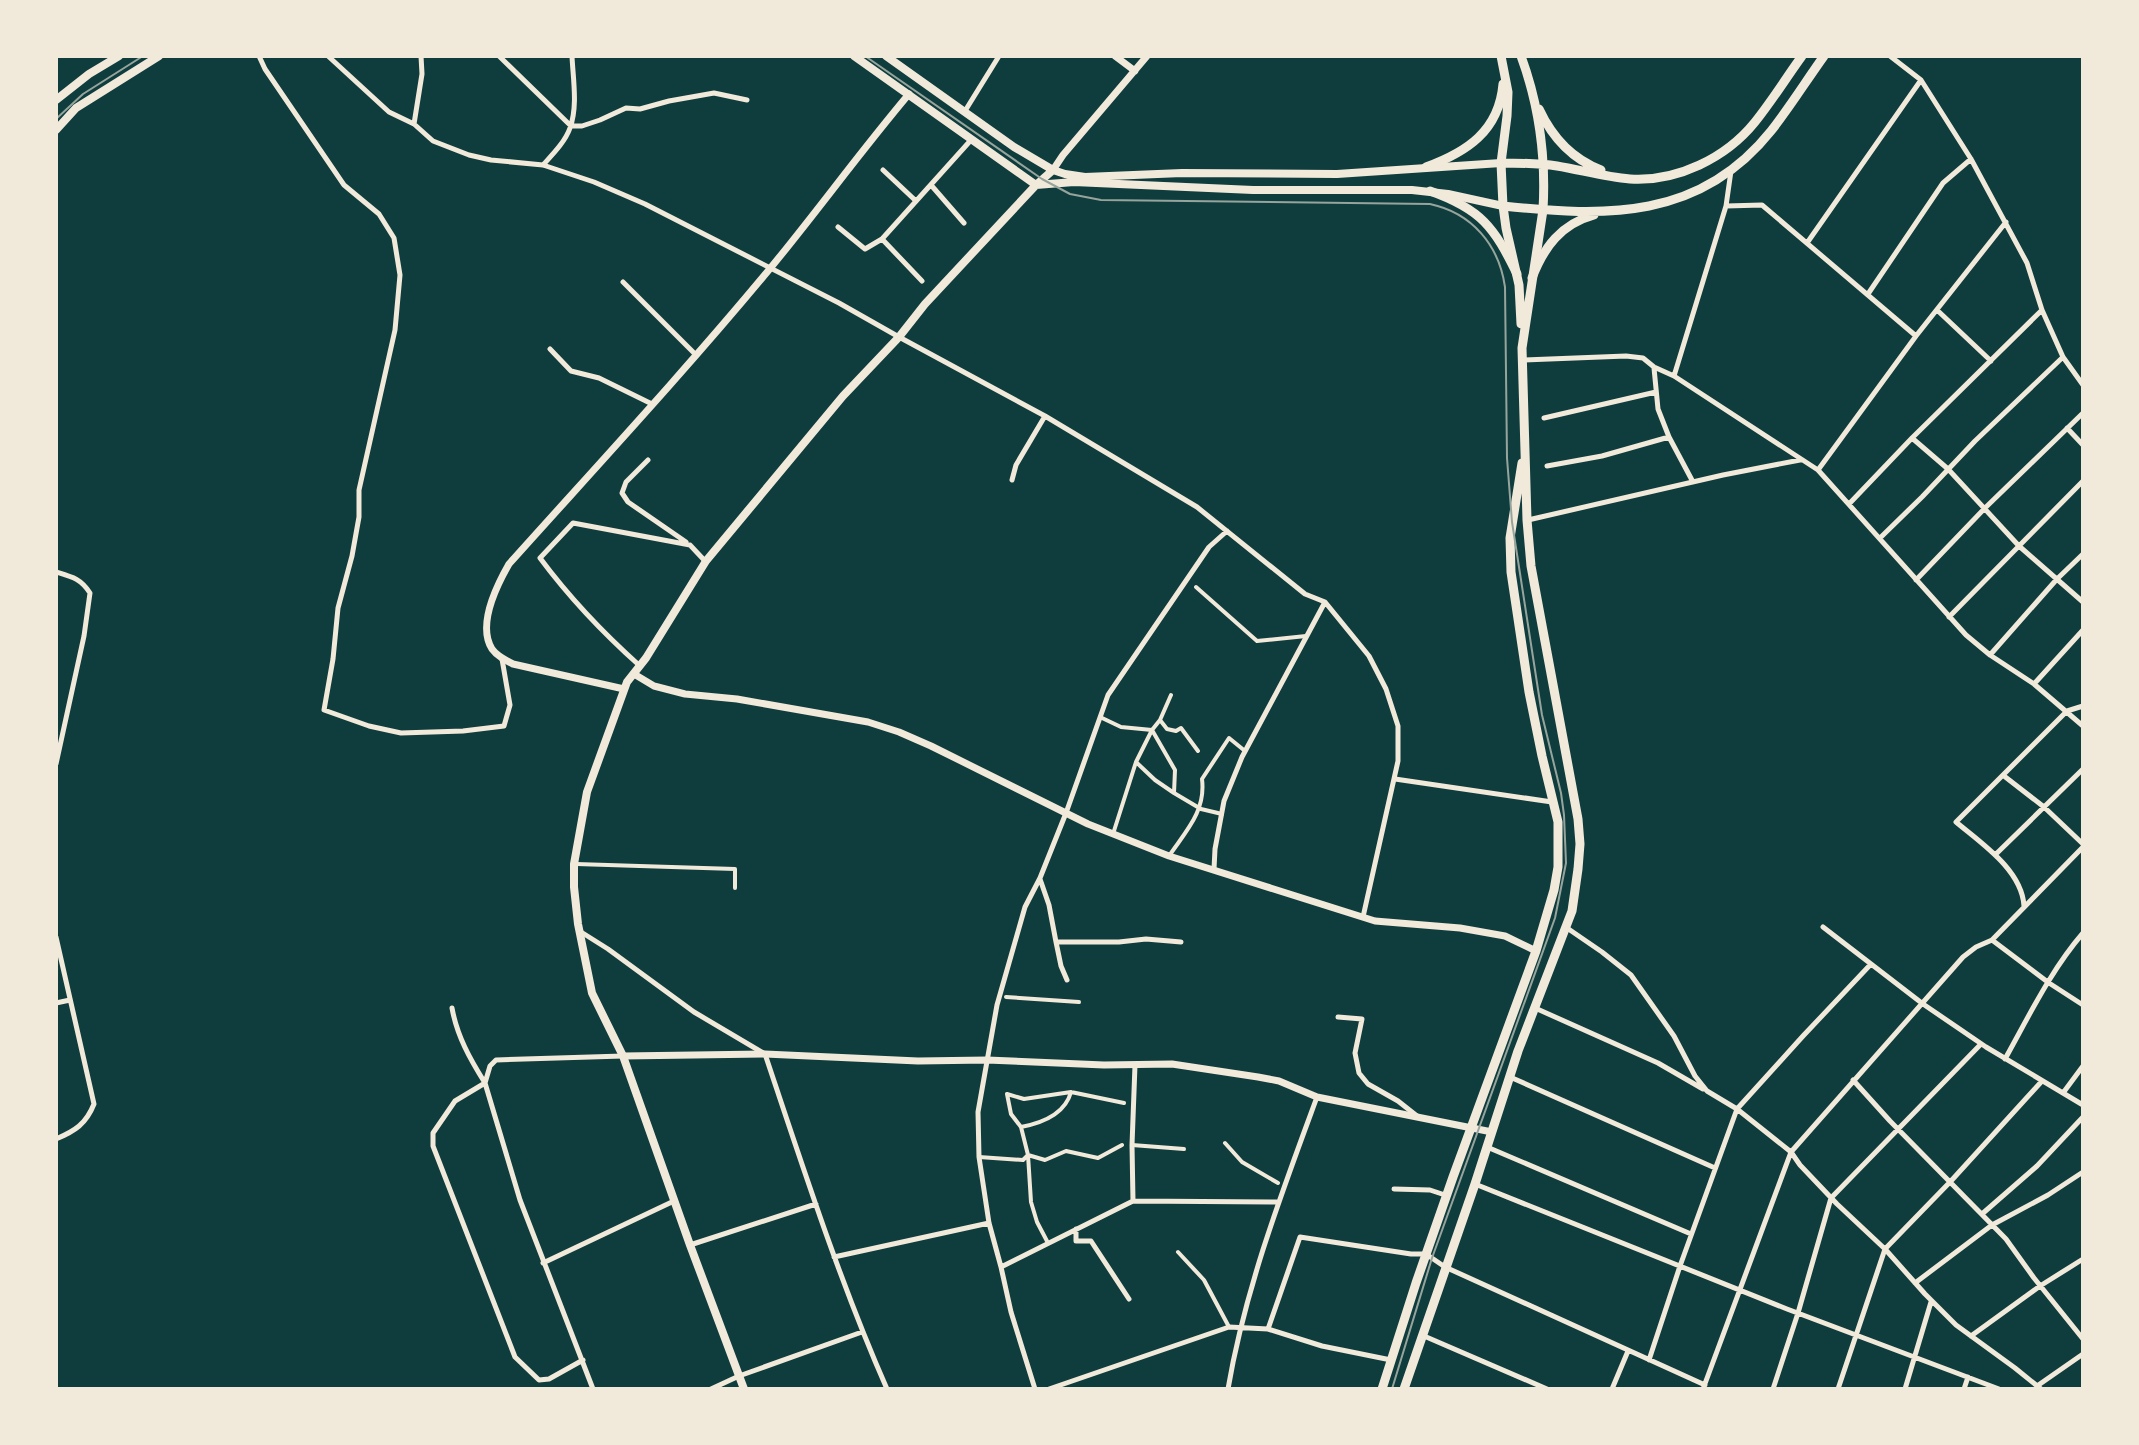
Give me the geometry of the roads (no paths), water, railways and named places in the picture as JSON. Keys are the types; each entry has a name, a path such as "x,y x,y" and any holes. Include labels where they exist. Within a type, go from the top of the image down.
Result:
{"main road":[{"path":"56,100 89,74 119,56"},
{"path":"56,130 76,108 159,56"},
{"path":"854,56 1036,185 1074,182 1253,190 1430,191 1503,206 1607,212"},
{"path":"886,56 1014,147 1065,174 1085,177 1182,173 1337,174 1501,163 1544,164 1627,178 1680,173 1711,160 1730,147 1755,122 1802,56"},
{"path":"1404,1389 1509,1076 1566,928 1576,893 1580,844 1532,572 1517,274 1503,206 1501,163 1508,92 1501,56"},
{"path":"1426,167 1450,158 1484,133 1500,105 1503,92 1501,56"},
{"path":"1521,56 1532,93 1544,164 1543,210 1522,348"},
{"path":"1532,278 1543,253 1560,232 1586,217 1681,198 1701,190 1731,171 1772,131 1824,56"},
{"path":"1532,93 1553,133 1573,154 1595,169 1627,178"},
{"path":"744,1389 623,1056 592,993 574,887 574,864 587,792 627,682 706,561 843,396 899,337 925,304 1053,170"},
{"path":"1430,191 1465,206 1483,219 1501,242 1517,274"},
{"path":"1382,1389 1446,1196 1536,951 1558,867 1558,822 1529,692 1511,572 1510,538 1525,440"}],"street":[{"path":"259,56 344,185 379,214 394,238 400,275 395,330 359,490 359,517 338,608 324,710 369,726 401,733 504,726 510,705 502,658"},
{"path":"328,56 389,112 414,124 433,141 469,155 543,165 594,182 645,204 839,303 1045,416 1197,507 1305,594 1325,602 1369,656 1386,689 1398,726 1395,779 1363,918"},
{"path":"414,124 422,74 421,56"},
{"path":"499,56 571,126 582,126 626,108 640,109 714,93 747,100"},
{"path":"543,165 571,126 574,90 572,56"},
{"path":"965,111 998,56"},
{"path":"1115,56 1135,71"},
{"path":"1053,170 1147,56"},
{"path":"1890,56 1921,80 1971,159 2027,263 2042,310 2063,357 2083,385"},
{"path":"1807,243 1921,80"},
{"path":"624,689 513,664 493,651 487,629 496,588 509,564 770,269 909,94"},
{"path":"838,227 865,249 882,239 971,140"},
{"path":"1867,294 1943,183 1971,159"},
{"path":"883,170 916,201"},
{"path":"1674,376 1726,206 1731,171"},
{"path":"931,185 964,223"},
{"path":"1726,206 1762,205 1916,336"},
{"path":"1818,470 1916,336 2006,222"},
{"path":"882,239 922,281"},
{"path":"623,282 696,355"},
{"path":"1937,310 1991,361"},
{"path":"1849,504 2042,310"},
{"path":"550,349 571,371 599,378 652,404"},
{"path":"1522,360 1626,356 1643,358 1674,376 1818,470 1966,635 2034,684 2083,726"},
{"path":"1880,538 2063,357"},
{"path":"1654,367 1658,409 1693,482"},
{"path":"1544,418 1656,392"},
{"path":"1916,580 2083,413"},
{"path":"1012,480 1016,465 1045,416"},
{"path":"2067,428 2083,445"},
{"path":"1547,466 1602,456 1669,437"},
{"path":"1912,438 1948,469 2019,546 2083,602"},
{"path":"1527,520 1801,459"},
{"path":"648,460 626,482 622,493 628,502 690,545 706,561"},
{"path":"1949,617 2083,481"},
{"path":"690,545 573,523 540,558 605,635 654,686 685,694 737,699 868,722 899,732 1088,824 1169,856 1363,918 1505,936 1536,951"},
{"path":"1035,1389 1011,1312 989,1223 979,1157 978,1112 997,1005 1025,907 1066,813 1108,695 1209,547 1227,531"},
{"path":"1990,655 2083,554"},
{"path":"56,572 83,583 90,593 84,636 56,764"},
{"path":"1196,587 1257,641 1306,636"},
{"path":"1214,869 1224,801 1245,751 1325,602"},
{"path":"2034,684 2083,630"},
{"path":"1113,834 1136,762 1171,695"},
{"path":"2024,906 2024,894 2013,877 1995,855 1956,822 2067,711 2083,706"},
{"path":"1100,717 1121,727 1152,730"},
{"path":"1160,720 1167,729 1176,731 1181,728 1198,751"},
{"path":"1152,730 1175,770 1174,793"},
{"path":"1169,856 1201,809 1204,793 1202,779 1229,738 1245,751"},
{"path":"1136,762 1174,793 1201,809 1222,814"},
{"path":"1995,855 2083,769"},
{"path":"1268,1329 1300,1237 1426,1254 1445,1267 1704,1387 1791,1152 1963,957 1992,940 2083,845 2044,807 2004,776"},
{"path":"1395,779 1553,803"},
{"path":"574,864 735,869 735,888"},
{"path":"1040,878 1067,980"},
{"path":"1823,927 1981,1044 2083,1105"},
{"path":"1566,928 1631,975 1674,1036 1695,1076 1707,1091"},
{"path":"580,932 694,1012 765,1054 834,1257 887,1389"},
{"path":"2005,1059 2049,983 2083,933"},
{"path":"56,937 94,1104 89,1118 70,1133 56,1139"},
{"path":"1056,942 1146,939 1181,942"},
{"path":"1992,940 2083,1005"},
{"path":"1649,1360 1737,1109 1871,964"},
{"path":"1006,997 1079,1002"},
{"path":"56,1003 70,1000"},
{"path":"452,1008 465,1051 485,1083 501,1142 543,1263 593,1389"},
{"path":"1534,1008 1658,1063 1737,1109 1791,1152 1831,1198 1885,1249 1956,1325 2039,1387 2083,1354"},
{"path":"1338,1017 1362,1019 1355,1053 1359,1073 1368,1084 1418,1117"},
{"path":"1773,1389 1831,1198 1981,1044"},
{"path":"583,1360 549,1379 539,1380 515,1357 433,1146 433,1133 455,1101 485,1083 490,1066 496,1060 765,1054 918,1061 1172,1064 1279,1081 1317,1097 1492,1132"},
{"path":"1133,1201 1135,1064"},
{"path":"2063,1093 2083,1066"},
{"path":"1509,1076 1715,1168"},
{"path":"1853,1080 2006,1239 2083,1339"},
{"path":"1838,1389 1885,1249 2042,1081"},
{"path":"1021,1127 1060,1111 1069,1101 1071,1092"},
{"path":"1048,1243 1031,1202 1028,1155 1021,1127 1011,1114 1007,1094 1024,1099 1071,1092 1124,1103"},
{"path":"1228,1389 1236,1342 1278,1202 1317,1097"},
{"path":"1982,1214 2037,1166 2083,1117"},
{"path":"1225,1143 1242,1162 1278,1183"},
{"path":"1028,1155 1045,1160 1066,1151 1098,1158 1122,1145"},
{"path":"1132,1145 1184,1149"},
{"path":"1486,1147 1691,1234"},
{"path":"979,1157 1023,1160 1028,1155"},
{"path":"1915,1283 1992,1225 2083,1172"},
{"path":"1475,1184 1798,1313 1999,1389"},
{"path":"1394,1189 1430,1190 1446,1196"},
{"path":"543,1263 675,1201"},
{"path":"1001,1267 1133,1201 1278,1202"},
{"path":"690,1245 816,1204"},
{"path":"834,1257 989,1223"},
{"path":"1076,1229 1076,1241 1091,1241 1129,1299"},
{"path":"1178,1252 1204,1280 1229,1327"},
{"path":"1971,1336 2083,1259"},
{"path":"1905,1389 1931,1301"},
{"path":"1049,1389 1229,1327 1268,1329 1322,1346 1391,1360"},
{"path":"711,1389 862,1332"},
{"path":"1423,1336 1547,1389"},
{"path":"1612,1389 1628,1351"},
{"path":"1964,1389 1968,1377"}],"tram line":[{"path":"56,119 83,94 143,56"},
{"path":"865,56 1042,179 1070,194 1101,200 1430,204 1445,208 1471,223 1497,258 1505,287 1507,458 1512,522 1542,715 1561,793 1566,863 1555,918 1432,1258 1392,1389"}]}
